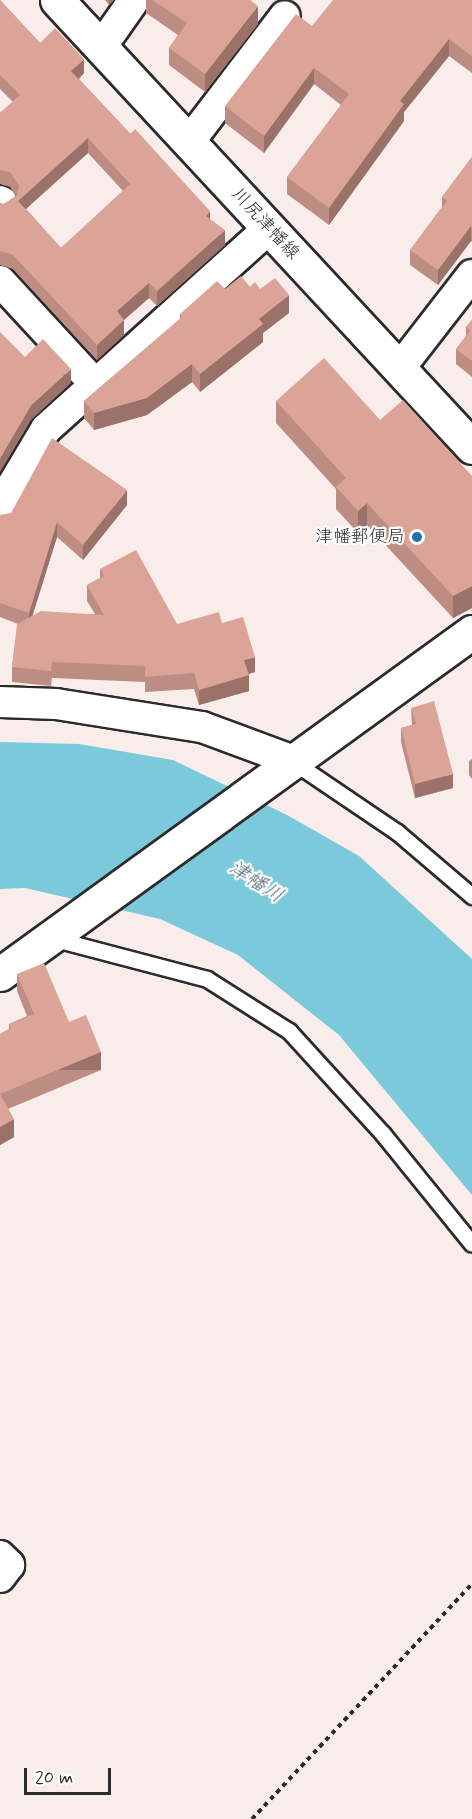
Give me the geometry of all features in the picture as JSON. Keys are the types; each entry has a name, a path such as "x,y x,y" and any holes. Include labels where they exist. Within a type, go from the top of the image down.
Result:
{"main road":[{"name":"川尻津幡線","path":"57,0 472,447"},
{"path":"0,974 283,766 472,632"}],"street":[{"path":"101,47 134,0"},
{"path":"189,142 285,16"},
{"path":"3,497 46,429 269,228"},
{"path":"399,369 472,275"},
{"path":"0,281 96,385"},
{"path":"0,702 56,704 202,728 283,766"},
{"path":"0,1556 9,1565 0,1576"}],"lane":[{"path":"283,766 397,832 472,896"},
{"path":"49,938 207,979 289,1031 383,1134 472,1244"}],"path":[{"path":"252,1819 472,1584"}],"water":[{"name":"津幡川","path":"0,742 79,744 173,760 287,815 359,856 472,959 472,1195 339,1035 238,955 160,919 25,888 0,889"}],"building":[{"path":"0,0 40,43 55,28 84,59 71,71 130,134 135,129 210,211 206,216 225,230 157,291 149,283 117,311 124,320 97,345 13,255 0,251 0,203 4,204 17,195 19,186 10,172 0,170 0,113 20,95 0,75","holes":["88,138 130,184 61,248 18,201"]},
{"path":"152,0 250,0 258,6 205,74 169,48 187,23"},
{"path":"333,0 472,0 472,56 449,39 400,101 404,104 329,208 287,177 349,94 314,68 264,136 225,106 296,14 312,26"},
{"path":"472,157 472,227 438,270 410,250 447,201 442,197"},
{"path":"241,276 250,287 255,282 260,289 275,278 289,295 259,319 263,324 200,374 192,364 147,398 94,413 84,401 182,317 180,314 217,281 225,289"},
{"path":"472,320 472,361 456,349 470,331 466,327"},
{"path":"0,332 25,357 43,339 71,369 31,405 0,458"},
{"path":"324,358 380,420 403,400 472,476 472,586 453,596 367,503 358,511 336,487 346,478 276,401"},
{"path":"52,438 127,490 83,545 57,522 29,613 0,603 0,515 11,513"},
{"path":"136,550 177,624 219,612 222,623 243,617 255,657 244,660 249,675 199,690 194,673 145,677 145,666 52,662 51,671 12,667 17,624 41,611 104,615 87,585 104,576 100,569"},
{"path":"434,701 453,774 415,784 401,728 416,724 411,708"},
{"path":"44,963 69,1022 86,1015 101,1052 0,1094 0,1034 11,1028 9,1024 34,1014 17,974"},
{"path":"0,1094 14,1119 0,1127"}],"place":[{"name":"津幡郵便局","path":"417,537"}]}
